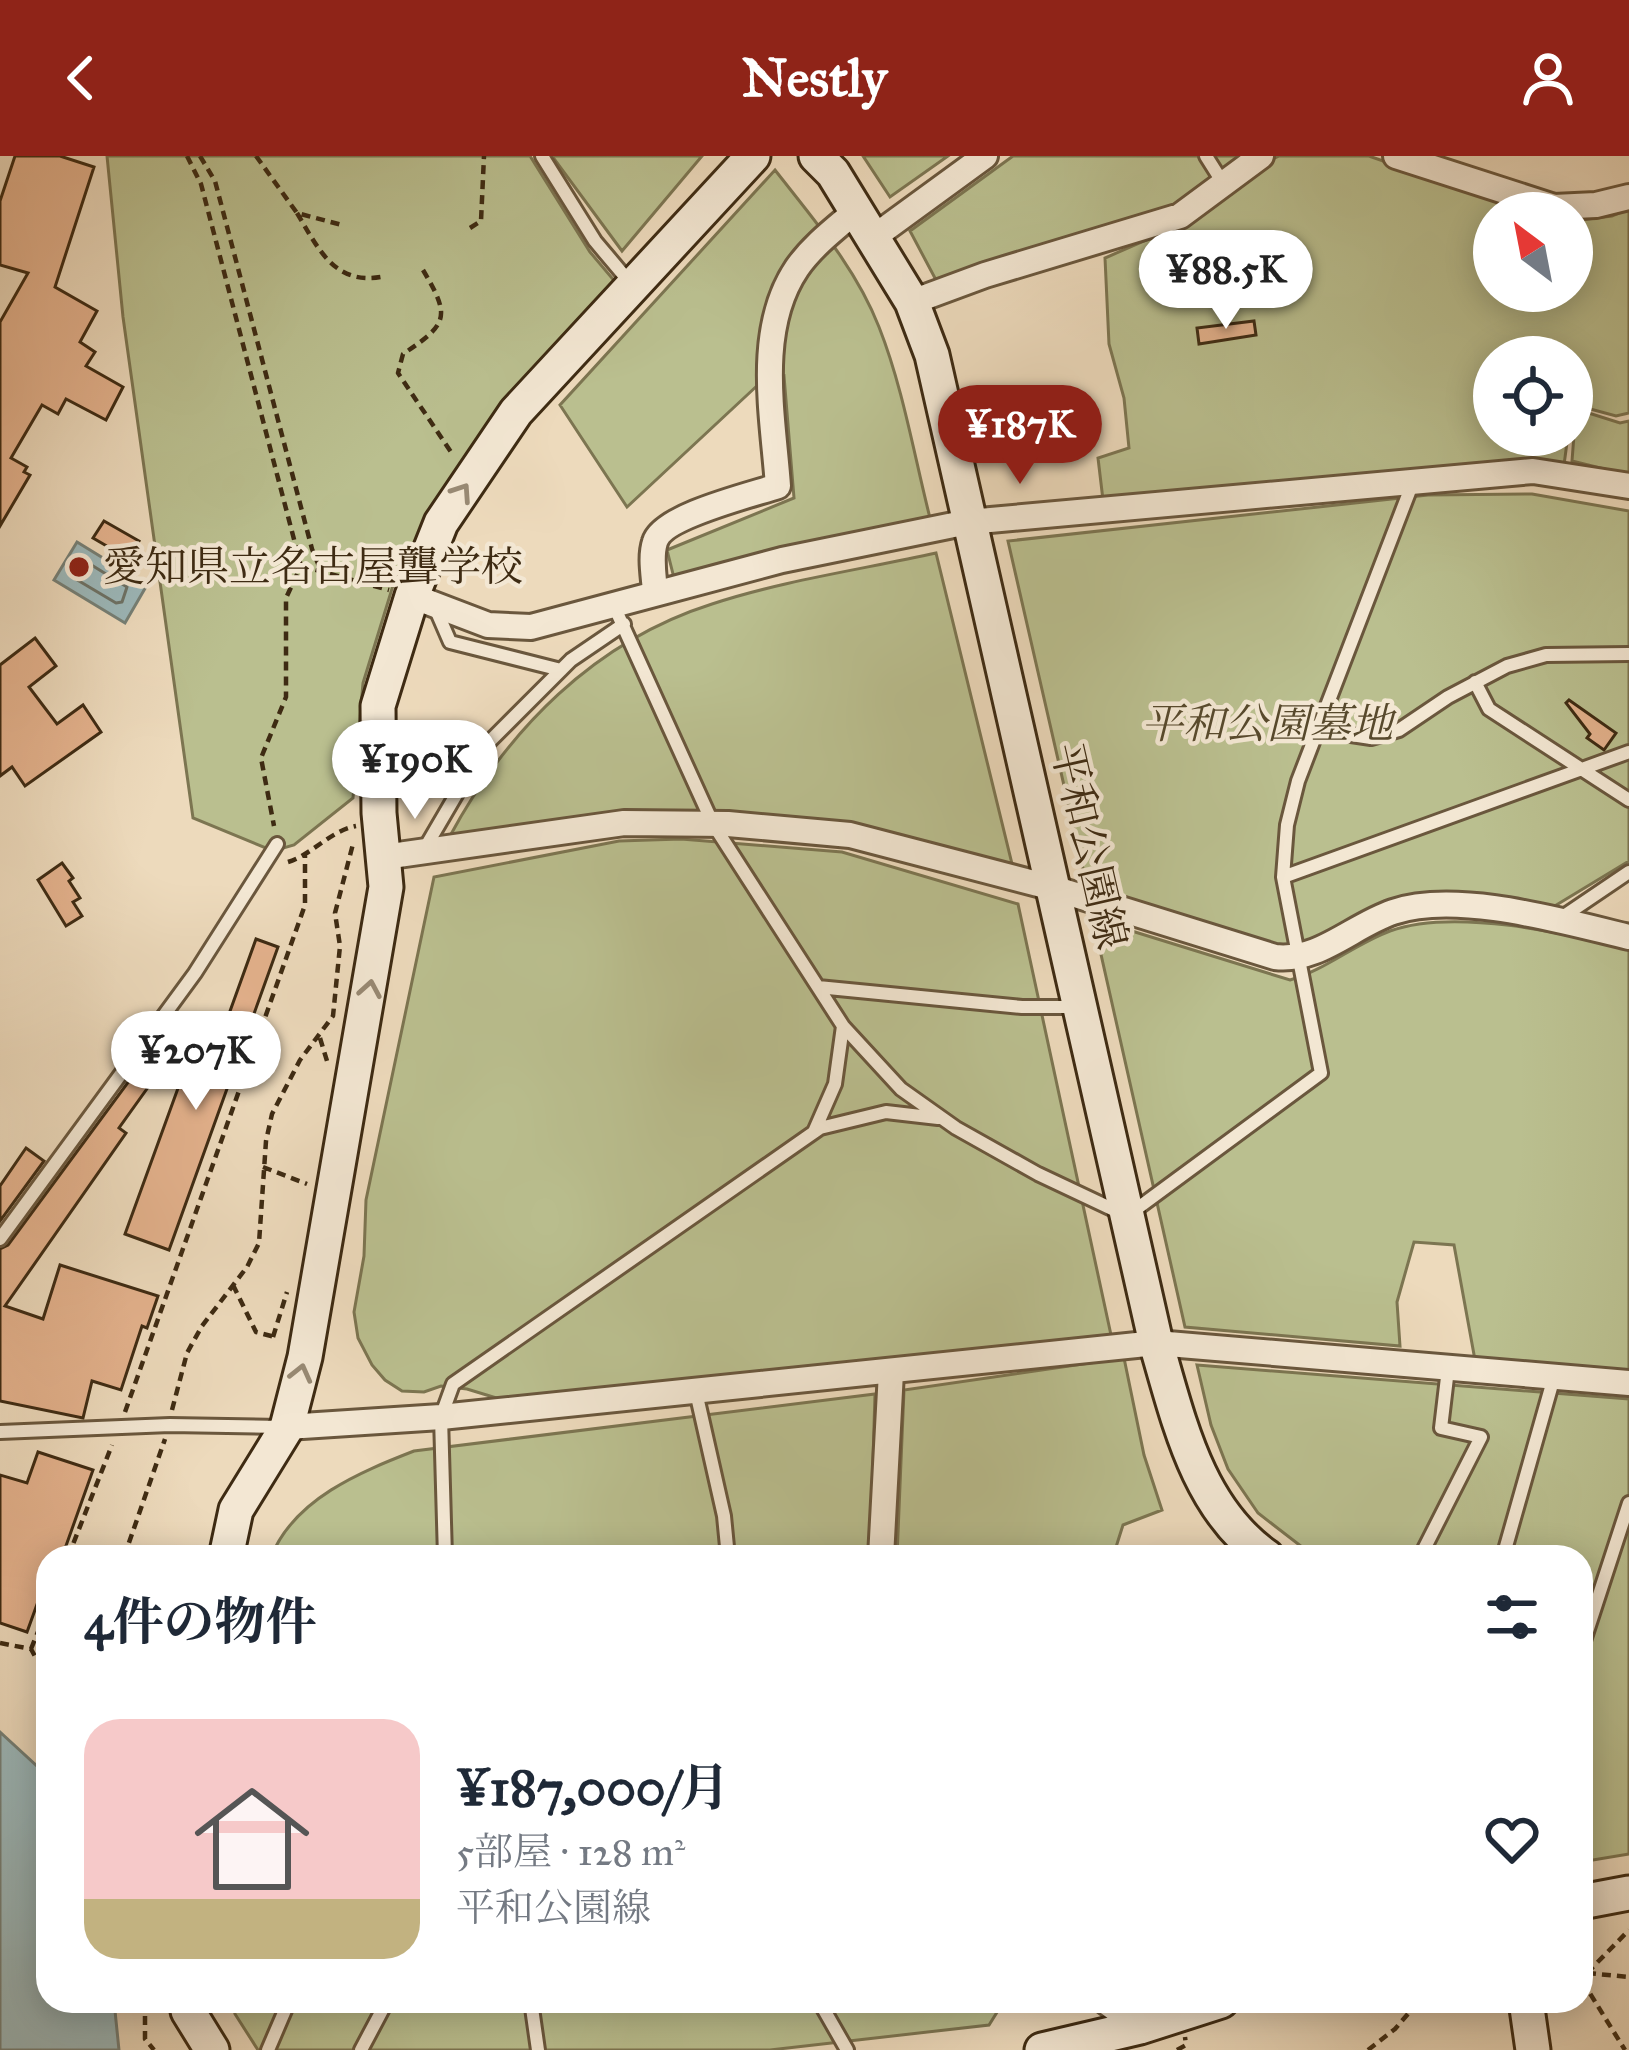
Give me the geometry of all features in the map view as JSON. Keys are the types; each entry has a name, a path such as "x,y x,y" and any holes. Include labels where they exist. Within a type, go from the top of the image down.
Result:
{"street":[{"path":"229,1545 236,1510 287,1426 307,1343 386,887 378,706 423,600 441,523 516,412 753,156"},
{"name":"平和公園線","path":"816,156 833,172 912,302 932,355 1156,1343 1190,1458 1219,1507 1256,1545"},
{"path":"655,592 657,535 676,521 778,486 772,340 781,300 797,268 821,240 865,224 985,156"},
{"path":"912,302 985,275 1180,217 1261,156"},
{"path":"1396,156 1553,206 1596,205 1629,197"},
{"path":"423,600 488,625 531,627 619,614 655,592 968,522 1533,471 1629,487"},
{"path":"384,857 624,823 713,824 850,835 1053,888 1275,957 1298,959 1395,911 1436,906 1521,912 1629,937"},
{"path":"287,1426 441,1417 1156,1343 1629,1383"},
{"path":"881,1545 891,1372"},
{"path":"1593,1899 1629,1892"},
{"path":"189,2013 212,2050"},
{"path":"1121,2013 1140,2027"},
{"path":"1042,2050 1184,2013"},
{"path":"1528,2013 1533,2050"}],"lane":[{"path":"542,156 596,241 633,286"},
{"path":"1206,156 1224,184"},
{"path":"422,852 484,747 619,614 713,824 843,1026 901,1089 942,1118 1037,1174 1127,1216 1321,1073 1283,877 1287,825 1298,781 1414,480"},
{"path":"423,600 450,642 561,670"},
{"path":"1318,730 1371,738 1399,730 1507,666 1546,655 1629,654"},
{"path":"1474,682 1489,709 1629,800"},
{"path":"1283,877 1629,752"},
{"path":"0,1239 195,973 277,844"},
{"path":"1559,919 1629,872"},
{"path":"818,987 1080,1007"},
{"path":"814,1132 835,1084 843,1026"},
{"path":"445,1545 441,1417 453,1384 814,1132 886,1112 942,1118"},
{"path":"1426,1545 1480,1437 1442,1427 1448,1369"},
{"path":"1506,1545 1554,1377"},
{"path":"696,1392 727,1545"},
{"path":"0,1432 287,1426"},
{"path":"1593,1612 1629,1503"},
{"path":"268,2050 284,2013"},
{"path":"362,2050 381,2013"},
{"path":"532,2013 538,2050"},
{"path":"826,2013 847,2050"}],"path":[{"path":"128,1545 170,1426 188,1352 259,1243 263,1167 272,1114 300,1060 333,1016 340,946 335,913 356,826 338,832 305,855 277,863 261,758 286,697 286,598 302,566 202,184 187,156"},
{"path":"200,156 215,181 321,571"},
{"path":"256,156 327,262 361,281 381,278"},
{"path":"470,228 481,220 484,156"},
{"path":"297,213 342,225"},
{"path":"423,270 441,300 444,316 434,334 403,354 398,373 470,480"},
{"path":"302,566 423,600"},
{"path":"73,1545 305,905 305,855"},
{"path":"263,1167 307,1184"},
{"path":"233,1285 256,1332 307,1343"},
{"path":"31,1649 36,1637"},
{"path":"0,1643 31,1649"},
{"path":"31,1649 36,1658"},
{"path":"1593,1963 1629,1930"},
{"path":"1593,1972 1629,1976"},
{"path":"1593,1998 1625,2050"},
{"path":"145,2013 145,2039 154,2050"},
{"path":"1368,2050 1409,2013"}],"green space":[{"path":"107,156 530,156 590,252 617,284 435,512 395,579 363,683 353,798 294,845 273,851 193,818 123,317"},
{"path":"552,156 702,156 622,251"},
{"path":"863,156 948,156 890,197"},
{"path":"1013,156 1249,156 1150,225 936,280 910,231"},
{"path":"1279,156 1369,156 1473,193 1473,312 1593,312 1593,218 1629,209 1629,413 1616,416 1593,410 1593,336 1473,336 1473,456 1565,456 1564,465 1492,462 1103,500 1098,458 1129,448 1124,398 1109,344 1105,258 1167,231"},
{"path":"775,170 833,245 870,305 895,374 930,518 674,578 667,550 794,498 784,376 760,383 627,507 560,405"},
{"path":"1593,414 1629,421 1629,475 1572,461 1572,456 1593,456"},
{"name":"平和公園墓地","path":"1532,494 1629,511 1629,861 1553,907 1397,904 1356,916 1306,944 1277,949 1087,886 1008,541 1428,495"},
{"path":"936,553 1013,868 862,830 450,836 527,726 558,694 630,641 669,620 738,596"},
{"path":"681,839 842,852 1018,904 1111,1335 513,1403 441,1386 424,1392 402,1391 385,1380 358,1338 354,1312 364,1256 366,1200 434,877 619,841"},
{"path":"1093,919 1290,980 1390,931 1445,922 1509,925 1629,949 1629,1373 1475,1360 1454,1245 1414,1242 1397,1302 1400,1346 1185,1327"},
{"path":"1124,1358 1144,1455 1162,1510 1123,1525 1117,1545 898,1545 904,1390"},
{"path":"1197,1365 1629,1399 1629,1854 1593,1860 1593,1545 1299,1545 1258,1513 1228,1469 1211,1425"},
{"path":"875,1394 870,1545 278,1545 295,1519 331,1490 414,1451"},
{"path":"996,2013 989,2025 770,2050 258,2050 235,2014"}],"water":[{"path":"77,542 147,585 125,623 54,580"},
{"path":"0,1732 36,1765 36,2013 115,2013 119,2050 0,2050"}],"building":[{"path":"15,156 60,156 94,167 55,287 97,311 80,342 95,352 86,366 123,387 106,420 66,399 58,414 42,405 11,458 27,467 24,472 30,475 0,526 0,322 28,273 0,265 0,201"},
{"path":"1254,321 1256,335 1199,344 1197,328"},
{"path":"104,521 139,541 129,559 93,538"},
{"path":"35,638 56,666 29,687 57,724 83,705 101,732 25,786 12,767 0,776 0,665"},
{"path":"1569,700 1616,733 1604,750 1587,738 1590,734 1566,703"},
{"path":"62,863 73,878 69,881 80,898 73,902 82,916 66,926 38,880"},
{"path":"256,939 278,947 169,1250 125,1234 197,1036 216,1050"},
{"path":"174,1020 189,1030 119,1128 126,1133 5,1306 43,1319 60,1265 158,1296 147,1328 142,1326 121,1390 92,1381 83,1418 0,1401 0,1249 8,1245"},
{"path":"26,1148 44,1161 0,1221 0,1186"},
{"path":"38,1452 93,1470 66,1545 36,1545 36,1607 27,1632 0,1623 0,1475 27,1483"}],"place":[{"name":"愛知県立名古屋聾学校","path":"79,567"}]}
